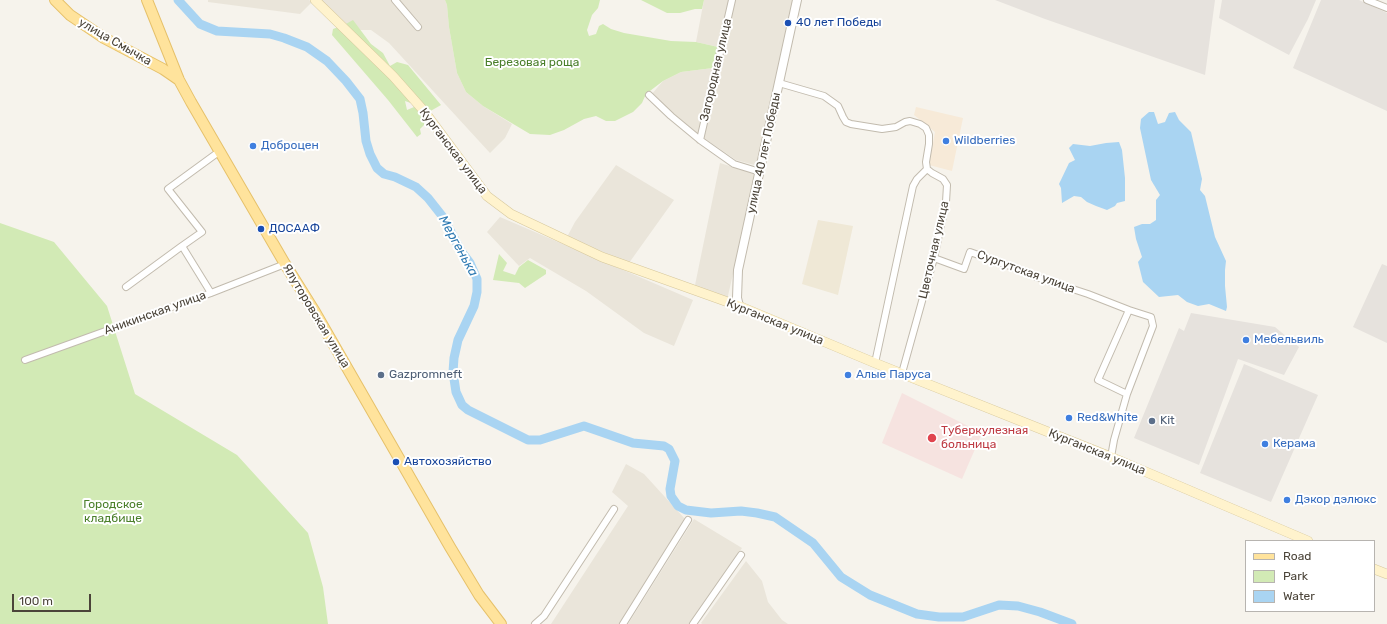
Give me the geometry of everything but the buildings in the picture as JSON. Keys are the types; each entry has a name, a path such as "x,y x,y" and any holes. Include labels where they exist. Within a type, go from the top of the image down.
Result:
{"main road":[{"name":"Ялуторовская улица","path":"147,0 179,80 285,264 315,312 453,553 479,595 501,624"},
{"name":"Курганская улица","path":"315,0 393,76 424,111 487,196 511,214 602,257 739,306 876,363 1111,457 1306,540"},
{"name":"улица Смычка","path":"55,1 70,15 104,38 179,80"},
{"path":"150,63 163,57 166,48"},
{"path":"1375,569 1387,574"}],"street":[{"path":"395,0 418,27"},
{"name":"Загородная улица","path":"700,140 732,0"},
{"name":"улица 40 лет Победы","path":"739,306 737,298 738,270 797,0"},
{"path":"1367,0 1387,8"},
{"path":"779,83 824,96 838,106 846,122 851,124 882,129 896,127 910,121 920,124 926,128 929,135 926,162 927,169 917,179 913,186 876,363"},
{"name":"Загородная улица","path":"648,95 700,140 734,164 760,172"},
{"path":"126,287 202,232 168,189 220,151"},
{"name":"Цветочная улица","path":"902,373 934,258 946,202 947,185 943,179 927,169"},
{"path":"182,246 211,293"},
{"name":"Сургутская улица","path":"934,258 964,269 970,252 1129,310"},
{"name":"Аникинская улица","path":"24,360 211,293 285,264"},
{"path":"1111,457 1114,440 1127,394 1152,326 1151,317 1129,310 1098,380 1127,394"},
{"path":"535,624 544,616 614,510"},
{"path":"623,624 688,520"},
{"path":"695,623 741,555"}],"shaded area":[{"path":"208,0 309,0 312,2 300,14 208,2"},
{"path":"321,0 392,0 419,31 422,28 398,0 445,0 457,73 466,92 483,106 512,124 505,138 490,153 389,43 371,30 352,30"},
{"path":"704,0 729,0 718,47 696,42"},
{"path":"735,0 793,0 758,166 736,160 704,138"},
{"path":"995,0 1215,0 1205,75 1045,19"},
{"path":"1222,0 1316,0 1289,55 1219,18"},
{"path":"1321,0 1359,0 1387,13 1387,111 1293,68"},
{"path":"713,68 698,135 651,95 663,81 681,72"},
{"path":"916,107 963,118 952,171 929,165 935,132 914,115"},
{"path":"720,163 756,174 727,300 694,290"},
{"path":"616,165 674,200 629,263 567,237 575,222"},
{"path":"500,217 693,300 674,346 644,333 586,291 530,258 519,266 487,232"},
{"path":"818,220 853,226 838,295 802,284"},
{"path":"1382,264 1387,266 1387,343 1353,327"},
{"path":"1191,313 1275,327 1299,347 1284,375 1238,359 1199,465 1134,438 1179,328 1184,331"},
{"path":"1244,364 1318,395 1271,502 1200,473"},
{"name":"Туберкулезная больница","path":"902,393 982,433 962,479 882,443"},
{"path":"626,464 644,474 685,519 620,624 551,624 628,506 612,492"},
{"path":"694,519 742,548 689,624 628,624"},
{"path":"746,561 762,581 768,602 782,620 788,624 702,624 701,623"}],"green space":[{"name":"Березовая роща","path":"445,0 600,0 598,8 592,15 587,30 589,36 596,34 599,26 603,24 611,29 624,33 671,41 696,42 718,47 713,68 681,72 663,81 646,94 642,103 633,112 615,121 606,121 596,116 584,119 564,130 550,135 530,134 483,106 466,92 457,73"},
{"path":"641,0 704,0 702,9 695,9 680,13 667,13"},
{"path":"353,20 371,44 383,53 390,66 397,62 408,65 441,105 427,113 422,107 405,101 407,110 414,107 424,111 424,125 420,129 421,134 417,137 388,100 332,35 333,29"},
{"name":"Городское кладбище","path":"0,223 54,242 107,306 135,394 237,455 308,533 323,587 328,624 0,624"},
{"path":"499,254 507,263 503,271 515,275 519,267 528,260 546,270 546,274 525,288 519,283 493,280"}],"water":[{"path":"1149,112 1154,112 1158,124 1165,122 1169,113 1175,112 1179,120 1191,132 1202,179 1200,190 1205,196 1215,237 1226,261 1226,311 1209,304 1198,306 1187,302 1178,295 1159,297 1143,282 1138,262 1142,257 1134,227 1142,224 1150,224 1156,220 1156,200 1160,195 1151,180 1140,128 1141,119"},
{"path":"1119,142 1122,150 1125,178 1125,201 1117,203 1115,206 1107,210 1087,202 1081,197 1074,196 1062,203 1061,188 1059,184 1069,163 1075,160 1069,148 1073,144 1090,146"}],"waterway":[{"name":"Мергенька","path":"178,0 200,24 217,31 270,34 307,47 327,61 346,81 360,99 366,141 370,154 377,168 384,174 395,177 416,187 428,198 443,217 461,251 470,263 477,279 477,292 474,306 458,340 453,372 456,392 462,405 468,410 528,440 540,440 584,426 633,443 664,446 669,449 675,461 670,489 671,496 678,506 686,510 711,513 741,511 775,517 813,543 841,577 870,595 917,614 939,617 963,617 999,605 1018,606 1040,612 1072,624"}],"place":[{"name":"40 лет Победы","path":"788,23"},
{"name":"Wildberries","path":"946,141"},
{"name":"Доброцен","path":"253,146"},
{"name":"ДОСААФ","path":"261,229"},
{"name":"Мебельвиль","path":"1246,340"},
{"name":"Gazpromneft","path":"381,375"},
{"name":"Алые Паруса","path":"848,375"},
{"name":"Red&White","path":"1069,418"},
{"name":"Kit","path":"1152,421"},
{"name":"Туберкулезная больница","path":"932,438"},
{"name":"Керама","path":"1265,444"},
{"name":"Автохозяйство","path":"396,462"},
{"name":"Дэкор дэлюкс","path":"1287,500"}]}
